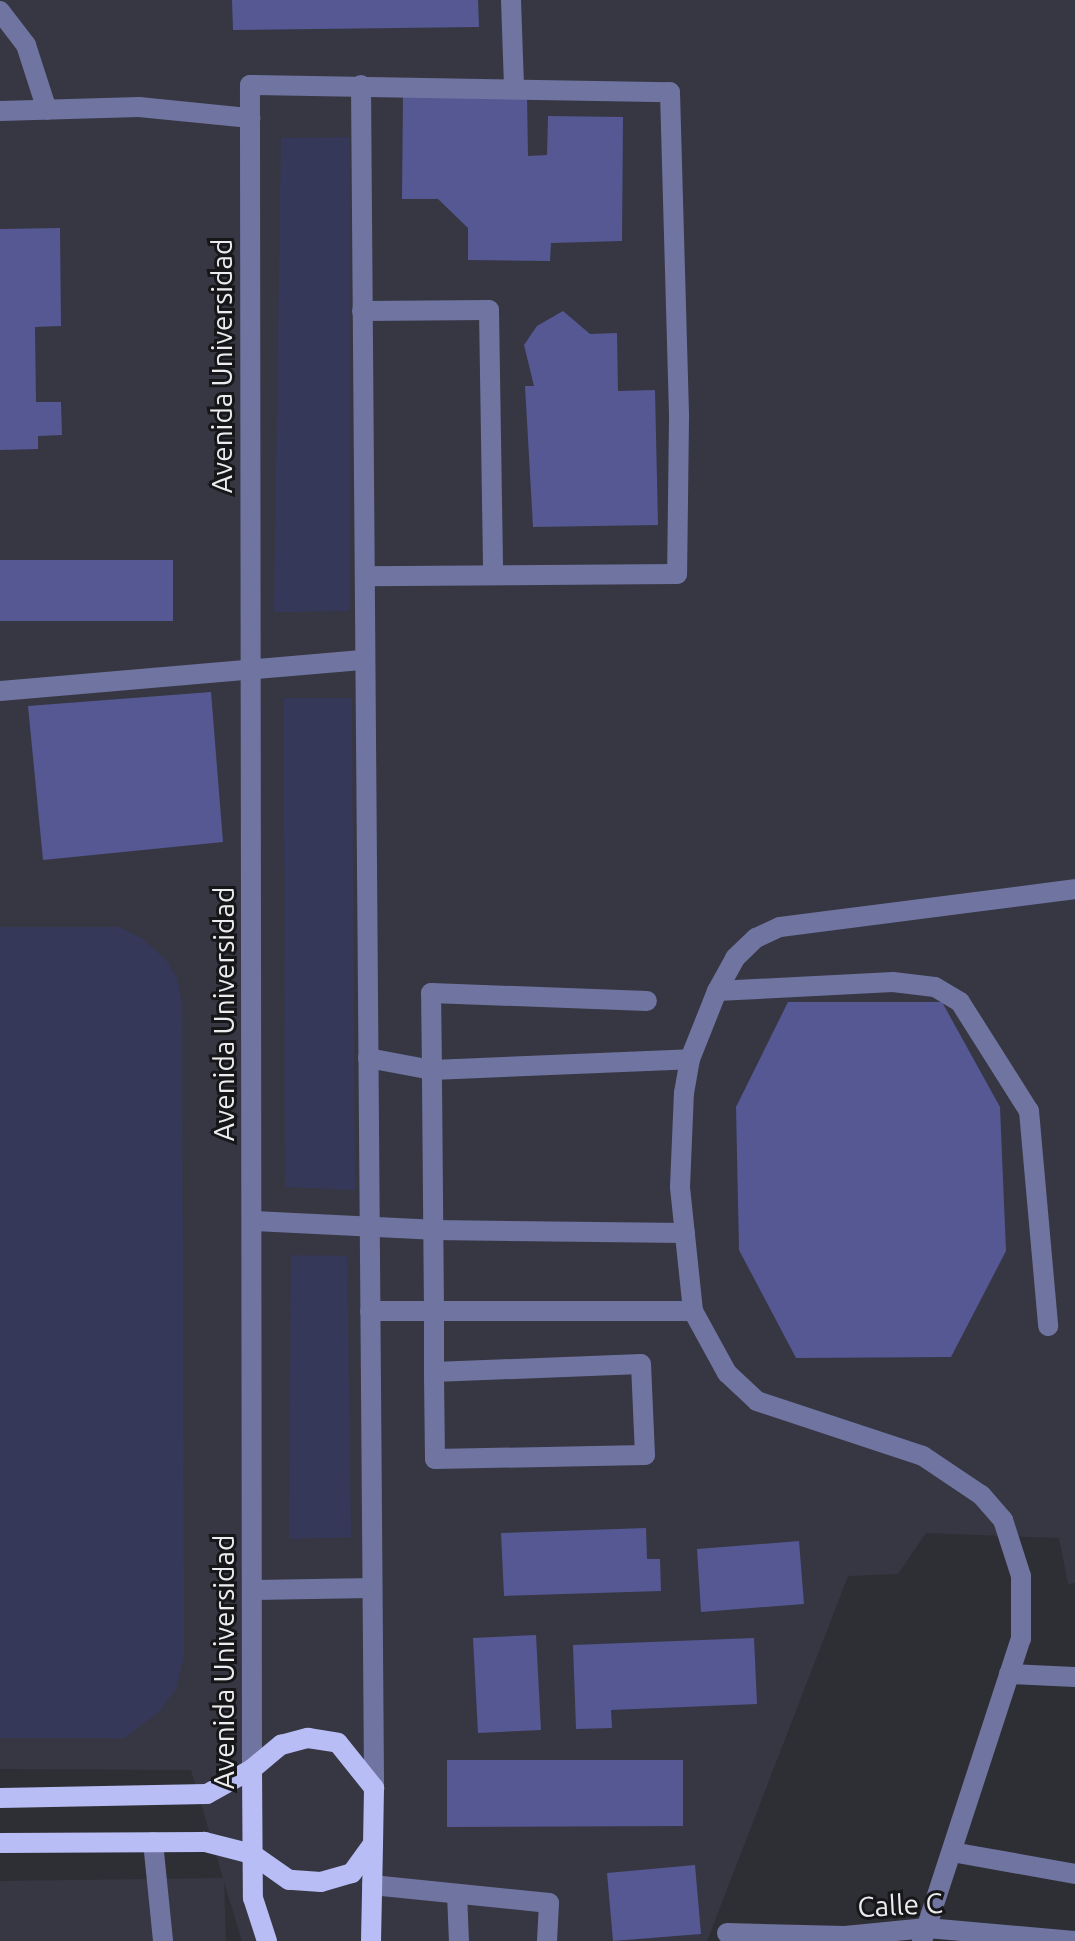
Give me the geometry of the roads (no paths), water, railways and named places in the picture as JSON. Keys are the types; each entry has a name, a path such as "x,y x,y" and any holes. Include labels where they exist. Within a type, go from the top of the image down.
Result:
{"main road":[{"path":"0,1798 207,1794 252,1769 281,1745 308,1738 338,1743 374,1788 371,1941"},
{"name":"Avenida Universidad","path":"252,1769 253,1898 267,1941"},
{"path":"0,1843 205,1842 252,1854 289,1880 321,1882 352,1873 373,1844"}],"street":[{"path":"511,0 514,88"},
{"path":"0,11 26,45 47,110"},
{"name":"Avenida Universidad","path":"252,1769 250,85 361,85"},
{"path":"365,576 677,574 679,418 670,92 361,85 374,1788"},
{"path":"0,111 139,107 250,118"},
{"path":"362,311 489,310 493,575"},
{"path":"0,691 251,673 365,660"},
{"path":"925,1935 1021,1639 1021,1576 1003,1520 981,1495 923,1456 757,1401 727,1373 693,1311 680,1143 690,1059 717,991 735,958 756,938 780,927 1075,889"},
{"path":"717,991 893,982 935,987 960,1002 1029,1111 1048,1326"},
{"path":"434,1372 641,1364 645,1455 435,1459 434,1372 432,1070 431,993 647,1001"},
{"path":"368,1058 432,1070 690,1059"},
{"path":"252,1221 370,1223 433,1230 685,1233"},
{"path":"370,1311 693,1311"},
{"path":"252,1590 372,1588"},
{"path":"1009,1674 1075,1677"},
{"path":"153,1842 163,1941"},
{"path":"952,1852 1075,1874"},
{"path":"372,1885 549,1903 547,1941"},
{"path":"457,1894 459,1941"},
{"name":"Calle C","path":"727,1933 925,1935 1075,1941"}]}
